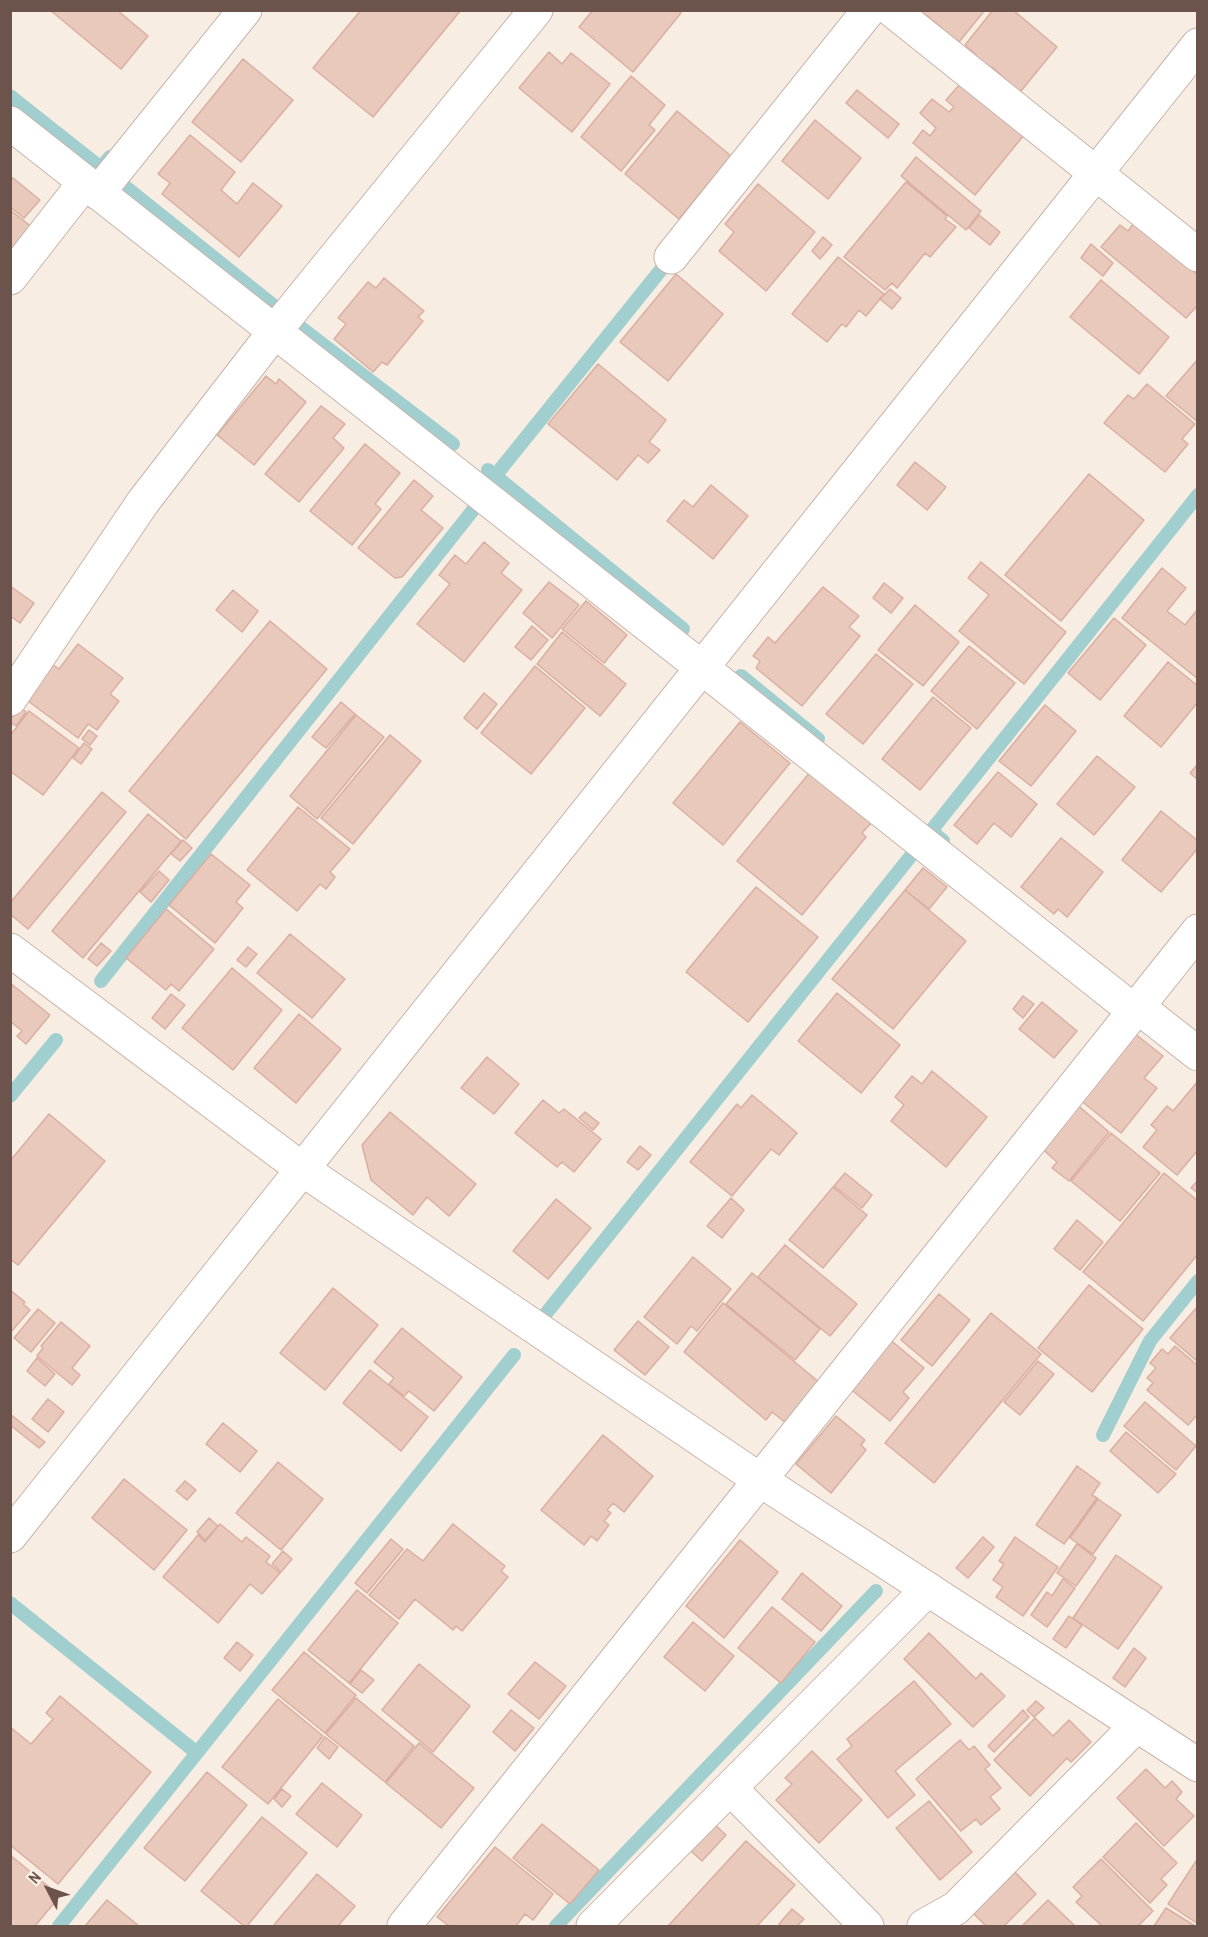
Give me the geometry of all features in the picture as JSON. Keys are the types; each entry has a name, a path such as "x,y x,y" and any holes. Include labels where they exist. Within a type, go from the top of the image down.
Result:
{"street":[{"path":"10,278 92,188 245,10"},
{"path":"10,699 143,502 275,331 537,10"},
{"path":"671,257 869,10"},
{"path":"892,10 1197,255"},
{"path":"10,1536 1197,45"},
{"path":"10,123 1136,1009 1197,1054"},
{"path":"404,1926 1197,931"},
{"path":"10,950 302,1169 760,1480 1197,1765"},
{"path":"593,1926 928,1590"},
{"path":"924,1926 956,1908 1137,1725"},
{"path":"731,1789 867,1926"}],"building":[{"path":"50,10 117,10 148,36 121,69"},
{"path":"361,10 461,10 373,117 313,68"},
{"path":"593,10 677,10 681,13 633,72 579,27"},
{"path":"912,10 985,10 959,42 957,40 954,44 939,31 942,28 926,15 922,19"},
{"path":"993,10 1013,10 1057,47 1021,91 1015,94 1001,82 1004,78 992,67 988,72 973,59 976,55 965,45"},
{"path":"549,52 562,64 571,53 610,84 572,132 519,88"},
{"path":"243,59 293,100 241,162 192,122"},
{"path":"631,76 665,105 649,125 655,130 621,171 581,137"},
{"path":"961,83 1024,135 975,195 913,143 923,130 930,136 936,128 920,113 932,99 949,112 954,107 946,100"},
{"path":"857,90 899,124 888,138 846,103"},
{"path":"677,111 731,156 679,219 625,174"},
{"path":"815,120 861,158 828,199 782,161"},
{"path":"190,135 235,172 221,190 237,204 253,183 282,206 239,257 162,194 170,183 158,174"},
{"path":"916,157 981,211 966,230 901,176"},
{"path":"13,178 40,200 24,218 10,207 10,181"},
{"path":"906,182 947,216 945,219 956,227 930,257 925,253 897,288 892,283 885,290 844,257"},
{"path":"758,184 815,232 766,291 719,251 734,232 725,224"},
{"path":"10,210 32,227 10,253"},
{"path":"979,215 1000,232 990,245 969,228"},
{"path":"1134,223 1198,275 1198,305 1186,318 1101,247 1120,225 1128,231"},
{"path":"823,237 832,245 820,259 812,251"},
{"path":"1091,244 1113,263 1103,276 1081,258"},
{"path":"838,257 884,294 866,316 859,310 846,327 842,324 827,342 792,314"},
{"path":"676,274 723,314 668,381 620,342"},
{"path":"384,278 424,311 418,317 423,321 387,365 382,362 373,372 334,339 346,324 338,318 368,282 376,288"},
{"path":"1101,280 1169,337 1139,374 1070,317"},
{"path":"890,289 901,298 892,309 880,299"},
{"path":"1198,359 1198,422 1166,396"},
{"path":"598,364 666,420 649,442 660,450 648,463 638,455 617,480 548,424"},
{"path":"266,376 276,384 279,379 306,402 254,465 217,435"},
{"path":"1147,384 1195,424 1182,439 1188,444 1165,472 1104,423 1128,395 1134,399"},
{"path":"321,406 345,424 333,438 344,448 299,502 265,474"},
{"path":"365,444 400,473 375,504 381,509 352,545 310,511"},
{"path":"915,462 946,487 927,510 897,485"},
{"path":"1089,474 1144,520 1061,621 1005,575"},
{"path":"414,480 433,496 421,510 443,528 402,577 395,578 358,548"},
{"path":"711,485 748,516 713,559 667,521 684,500 693,507"},
{"path":"484,542 509,563 501,573 522,590 464,662 417,624 450,584 439,575 455,555 466,564"},
{"path":"981,562 1066,632 1024,684 959,631 989,595 968,578"},
{"path":"1162,568 1186,588 1167,611 1185,625 1198,609 1198,679 1122,618"},
{"path":"549,582 579,605 552,638 523,613"},
{"path":"884,583 903,598 891,613 873,598"},
{"path":"10,586 34,603 20,623 10,616"},
{"path":"823,587 859,616 849,627 860,636 802,706 756,668 760,661 753,656 768,637 775,643"},
{"path":"233,590 258,611 242,632 216,610"},
{"path":"586,601 627,635 604,663 562,629"},
{"path":"915,605 959,642 923,686 878,650"},
{"path":"1114,618 1146,645 1100,700 1068,673"},
{"path":"270,621 327,669 186,839 129,791"},
{"path":"532,626 548,640 531,660 515,647"},
{"path":"562,632 626,684 600,716 537,664"},
{"path":"78,644 123,678 110,694 119,701 97,730 88,724 78,738 24,698 50,663 59,669"},
{"path":"969,646 1015,683 977,729 931,691"},
{"path":"876,654 913,684 863,744 826,714"},
{"path":"1168,662 1198,686 1198,702 1161,747 1124,716"},
{"path":"535,666 585,708 531,774 481,733"},
{"path":"484,693 497,704 477,729 464,718"},
{"path":"933,697 971,728 920,790 882,759"},
{"path":"341,702 355,714 326,748 312,737"},
{"path":"1045,705 1076,731 1031,786 999,761"},
{"path":"20,707 26,712 16,726 10,720"},
{"path":"29,711 79,748 43,795 10,771 10,736"},
{"path":"356,715 384,737 317,819 290,796"},
{"path":"740,722 790,763 723,845 673,803"},
{"path":"89,730 97,736 90,745 82,739"},
{"path":"390,735 421,761 353,844 321,818"},
{"path":"84,743 92,749 81,764 73,758"},
{"path":"1097,756 1135,787 1094,835 1057,804"},
{"path":"1198,764 1198,780 1190,773"},
{"path":"811,771 872,822 862,833 866,837 802,915 737,861"},
{"path":"998,772 1037,804 1011,837 994,823 977,844 954,825"},
{"path":"102,792 126,812 28,929 10,914 10,903"},
{"path":"298,807 350,849 330,872 335,877 326,889 320,884 297,911 247,870"},
{"path":"1161,811 1198,841 1198,848 1161,892 1122,860"},
{"path":"148,814 181,841 83,958 52,931"},
{"path":"1061,838 1103,872 1067,917 1058,909 1054,914 1021,887"},
{"path":"183,840 192,848 180,861 171,854"},
{"path":"211,854 250,885 236,902 243,908 215,943 169,905"},
{"path":"923,868 947,887 929,909 905,890"},
{"path":"159,871 169,880 151,902 140,892"},
{"path":"756,887 818,937 748,1022 686,972"},
{"path":"905,890 966,941 893,1029 832,979"},
{"path":"166,909 214,949 179,991 171,984 166,990 126,958"},
{"path":"290,934 345,979 312,1018 257,973"},
{"path":"101,943 111,951 97,966 88,959"},
{"path":"248,947 257,954 246,967 237,960"},
{"path":"232,968 282,1010 233,1070 182,1028"},
{"path":"10,983 50,1015 26,1044 17,1036 22,1031 10,1021"},
{"path":"837,993 900,1045 861,1093 798,1041"},
{"path":"171,994 185,1005 165,1029 152,1018"},
{"path":"1023,996 1034,1004 1023,1018 1013,1009"},
{"path":"1042,1002 1077,1031 1054,1058 1019,1029"},
{"path":"299,1014 341,1049 296,1103 254,1068"},
{"path":"1134,1033 1163,1056 1144,1078 1157,1088 1121,1133 1079,1099"},
{"path":"487,1057 519,1084 494,1114 461,1088"},
{"path":"932,1071 987,1117 946,1167 891,1121 904,1105 895,1097 912,1076 922,1084"},
{"path":"1198,1081 1198,1150 1177,1175 1143,1147 1157,1130 1151,1125 1167,1106 1173,1111"},
{"path":"752,1095 797,1133 779,1155 771,1149 732,1196 690,1162 737,1104 741,1108"},
{"path":"543,1100 559,1113 564,1109 601,1139 574,1172 562,1162 557,1167 515,1133"},
{"path":"1075,1103 1109,1132 1069,1181 1052,1168 1057,1162 1039,1146"},
{"path":"390,1112 476,1184 449,1216 427,1197 413,1215 371,1180 362,1145"},
{"path":"585,1112 599,1123 593,1130 579,1118"},
{"path":"49,1114 105,1161 18,1265 10,1259 10,1161"},
{"path":"1111,1133 1160,1173 1120,1221 1071,1181"},
{"path":"640,1146 651,1155 638,1170 627,1162"},
{"path":"845,1173 872,1195 862,1208 834,1186"},
{"path":"1164,1173 1198,1201 1198,1254 1143,1321 1083,1272"},
{"path":"1198,1180 1198,1193 1191,1188"},
{"path":"833,1187 867,1215 823,1268 789,1240"},
{"path":"731,1198 744,1210 722,1238 707,1226"},
{"path":"556,1199 591,1228 548,1279 513,1251"},
{"path":"1077,1220 1103,1242 1080,1270 1054,1249"},
{"path":"785,1245 857,1304 830,1336 758,1277"},
{"path":"693,1257 731,1289 697,1331 691,1326 677,1344 644,1317"},
{"path":"752,1273 820,1329 795,1360 726,1304"},
{"path":"1089,1285 1143,1329 1092,1392 1038,1348"},
{"path":"333,1288 378,1325 325,1390 280,1353"},
{"path":"10,1290 25,1302 23,1304 30,1310 10,1333"},
{"path":"939,1294 970,1320 932,1366 901,1340"},
{"path":"723,1303 819,1382 786,1423 772,1412 766,1420 684,1352"},
{"path":"1198,1306 1198,1362 1170,1338"},
{"path":"38,1309 55,1323 31,1352 14,1338"},
{"path":"991,1313 1041,1354 934,1483 885,1443"},
{"path":"638,1321 669,1347 645,1375 614,1350"},
{"path":"61,1322 90,1346 72,1368 80,1375 72,1385 37,1356 43,1348 41,1346"},
{"path":"402,1328 462,1377 434,1411 409,1391 404,1396 389,1384 394,1378 374,1362"},
{"path":"888,1338 924,1368 903,1392 909,1398 890,1421 848,1387"},
{"path":"1175,1346 1198,1366 1198,1414 1188,1425 1147,1390 1153,1383 1147,1378 1156,1368 1150,1363 1162,1349 1168,1354"},
{"path":"37,1358 55,1374 45,1386 27,1371"},
{"path":"1038,1361 1054,1374 1020,1415 1004,1402"},
{"path":"370,1370 428,1417 401,1451 343,1403"},
{"path":"48,1399 64,1412 48,1432 32,1419"},
{"path":"1145,1402 1196,1446 1176,1470 1124,1426"},
{"path":"10,1414 45,1442 39,1448 10,1425"},
{"path":"836,1416 865,1440 861,1445 866,1450 831,1493 796,1464"},
{"path":"223,1423 257,1451 240,1472 206,1444"},
{"path":"1126,1432 1176,1474 1158,1493 1110,1451"},
{"path":"603,1435 653,1476 624,1512 613,1503 607,1510 611,1513 604,1521 609,1525 597,1541 591,1536 584,1545 541,1510"},
{"path":"278,1462 323,1499 281,1550 236,1513"},
{"path":"1077,1466 1100,1483 1092,1495 1097,1498 1064,1544 1036,1525"},
{"path":"124,1479 187,1530 154,1570 92,1518"},
{"path":"185,1481 196,1490 187,1500 176,1491"},
{"path":"1098,1499 1121,1515 1093,1554 1070,1538"},
{"path":"209,1518 218,1526 205,1540 197,1532"},
{"path":"220,1524 242,1542 246,1537 270,1556 266,1562 280,1573 262,1594 250,1584 218,1623 163,1577 198,1535 205,1542"},
{"path":"453,1524 505,1566 501,1571 508,1577 462,1631 456,1626 453,1630 415,1599 399,1619 369,1595 407,1549 423,1561"},
{"path":"983,1537 994,1547 968,1578 956,1568"},
{"path":"1015,1537 1058,1567 1023,1616 996,1597 1003,1587 993,1580 1004,1564 999,1561"},
{"path":"391,1539 403,1549 367,1593 355,1583"},
{"path":"740,1540 778,1572 724,1638 686,1606"},
{"path":"1077,1544 1096,1558 1076,1586 1057,1573"},
{"path":"283,1551 292,1559 281,1572 272,1564"},
{"path":"1116,1555 1162,1587 1118,1649 1073,1618"},
{"path":"802,1573 842,1606 821,1631 782,1599"},
{"path":"1063,1579 1075,1588 1047,1627 1031,1615 1047,1592 1052,1596"},
{"path":"357,1590 398,1623 349,1683 308,1650"},
{"path":"772,1607 815,1642 781,1683 738,1648"},
{"path":"1069,1616 1082,1625 1066,1648 1053,1639"},
{"path":"693,1622 734,1656 705,1691 664,1657"},
{"path":"929,1633 976,1679 981,1673 1005,1696 973,1727 904,1659"},
{"path":"237,1642 253,1655 240,1671 224,1658"},
{"path":"1134,1648 1146,1658 1125,1687 1113,1678"},
{"path":"304,1652 356,1695 325,1733 272,1690"},
{"path":"535,1662 566,1686 539,1719 508,1694"},
{"path":"419,1664 470,1706 433,1752 382,1710"},
{"path":"361,1670 374,1680 362,1693 350,1684"},
{"path":"914,1681 951,1724 895,1771 915,1795 888,1818 837,1759 852,1746 847,1739"},
{"path":"60,1696 151,1772 58,1884 10,1845 10,1727 31,1744 53,1719 46,1713"},
{"path":"356,1698 414,1746 385,1782 326,1734"},
{"path":"278,1699 323,1736 268,1804 222,1767"},
{"path":"1036,1701 1044,1708 1034,1717 1027,1710"},
{"path":"511,1710 534,1728 515,1751 493,1732"},
{"path":"1023,1710 1029,1717 994,1752 988,1746"},
{"path":"1035,1718 1053,1736 1069,1720 1091,1742 1071,1762 1067,1758 1030,1796 994,1760"},
{"path":"325,1737 338,1747 329,1759 317,1748"},
{"path":"960,1740 969,1750 974,1746 990,1765 985,1769 1001,1788 990,1797 1000,1809 981,1825 976,1819 961,1831 916,1779"},
{"path":"419,1743 474,1788 441,1828 386,1783"},
{"path":"812,1751 862,1800 819,1843 776,1800 792,1784 785,1778"},
{"path":"1146,1769 1165,1788 1172,1781 1182,1792 1176,1799 1194,1816 1164,1846 1117,1798"},
{"path":"207,1772 247,1805 185,1881 144,1848"},
{"path":"322,1783 362,1815 337,1847 296,1814"},
{"path":"282,1789 291,1796 282,1807 274,1799"},
{"path":"929,1801 972,1852 940,1880 896,1828"},
{"path":"262,1817 307,1853 247,1926 244,1926 201,1891"},
{"path":"1136,1823 1177,1863 1161,1879 1167,1885 1150,1903 1103,1857"},
{"path":"542,1824 599,1870 570,1904 513,1858"},
{"path":"714,1824 726,1835 702,1861 690,1850"},
{"path":"746,1841 795,1885 757,1926 668,1926"},
{"path":"495,1847 553,1894 533,1920 525,1914 516,1926 449,1926 437,1917"},
{"path":"10,1855 60,1896 35,1926 10,1926"},
{"path":"1198,1858 1198,1924 1168,1904"},
{"path":"1101,1859 1153,1911 1138,1926 1102,1926 1076,1902 1082,1896 1073,1887"},
{"path":"1013,1870 1036,1894 1004,1926 986,1926 972,1912"},
{"path":"317,1874 355,1906 338,1926 273,1926"},
{"path":"107,1900 139,1926 85,1926"},
{"path":"1048,1900 1075,1926 1022,1926"},
{"path":"1166,1908 1195,1926 1154,1926"},
{"path":"792,1909 804,1919 797,1926 781,1926 779,1924"}],"waterway":[{"path":"10,96 101,168 110,157"},
{"path":"118,181 274,306"},
{"path":"495,476 664,266"},
{"path":"300,327 453,444"},
{"path":"488,470 683,629"},
{"path":"943,841 931,831 1198,495"},
{"path":"101,981 473,510"},
{"path":"741,676 818,739"},
{"path":"544,1316 910,857"},
{"path":"10,1096 56,1040"},
{"path":"1103,1435 1150,1341 1198,1281"},
{"path":"59,1926 514,1355"},
{"path":"556,1926 876,1591"},
{"path":"10,1603 197,1753"}]}
